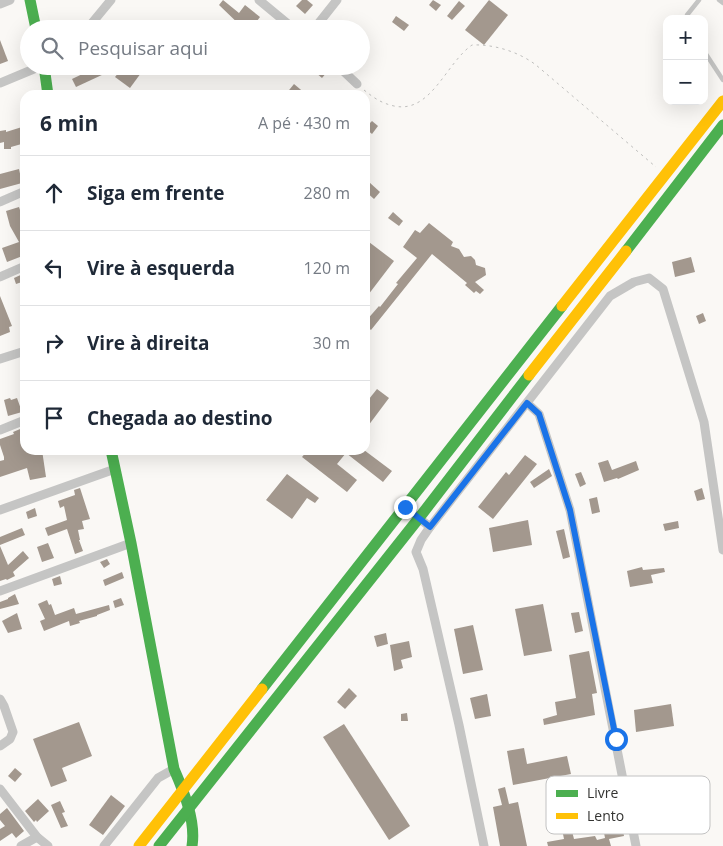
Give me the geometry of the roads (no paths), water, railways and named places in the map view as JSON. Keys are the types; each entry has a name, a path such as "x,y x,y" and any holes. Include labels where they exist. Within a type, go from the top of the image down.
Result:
{"main road":[{"path":"30,0 34,20"},
{"path":"44,75 47,90"},
{"path":"139,846 723,101"},
{"path":"159,846 419,518 723,125"},
{"path":"112,455 131,543 174,769 183,789 194,833 192,846"}],"street":[{"path":"0,4 10,0"},
{"path":"94,20 111,0"},
{"path":"259,0 283,20"},
{"path":"321,20 337,0"},
{"path":"0,82 20,74"},
{"path":"348,75 357,84"},
{"path":"0,202 20,193"},
{"path":"0,277 20,268"},
{"path":"484,846 459,725 423,569 416,552 421,540 430,527 610,296 634,282 649,278 663,289 704,422 723,550"},
{"path":"0,360 20,353"},
{"path":"527,403 539,414 570,510 622,776"},
{"path":"0,430 20,422"},
{"path":"0,510 115,469"},
{"path":"405,507 430,527"},
{"path":"0,591 131,543"},
{"path":"0,699 13,732 10,739 0,746"},
{"path":"104,846 158,778 174,769"},
{"path":"0,789 37,837 48,846"},
{"path":"21,846 37,837"}],"lane":[{"path":"687,15 699,0"},
{"path":"719,0 723,3"},
{"path":"708,57 723,80"}]}
